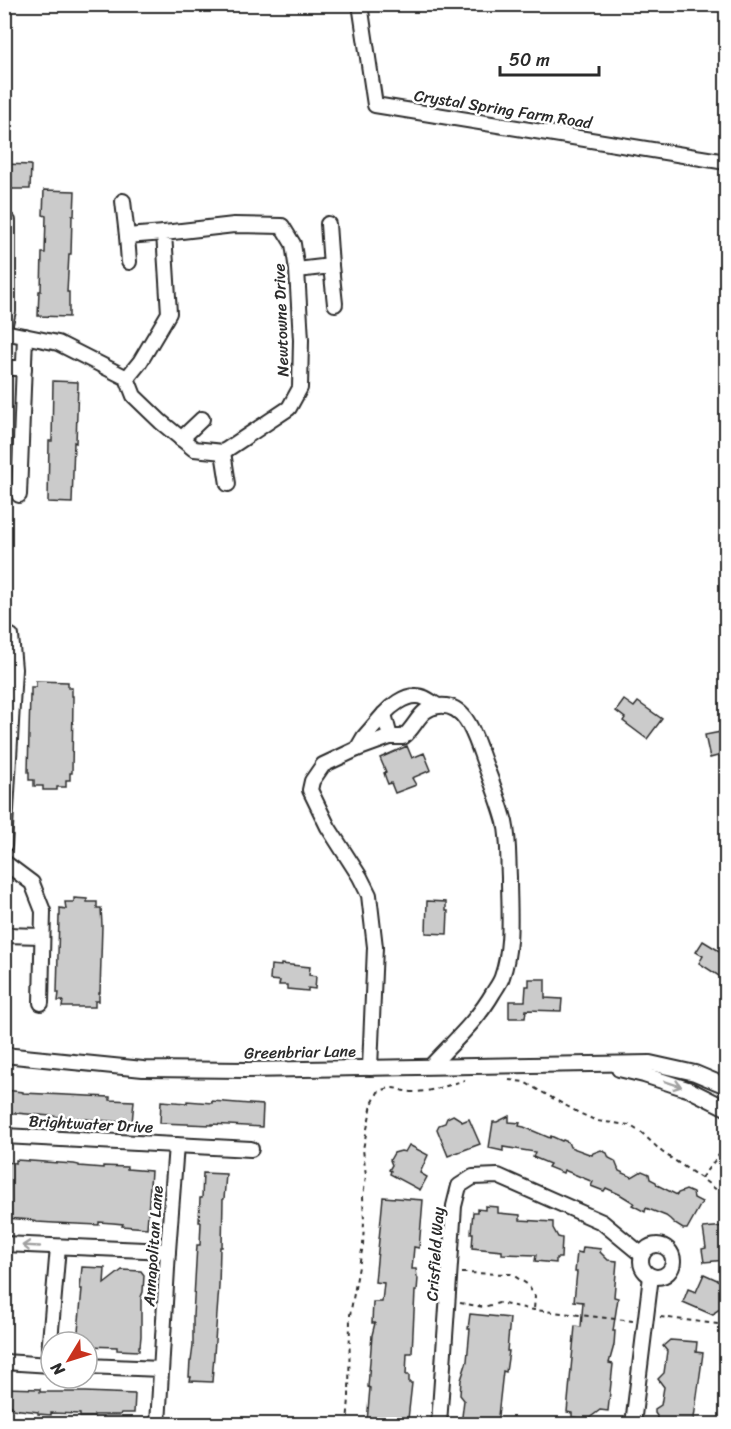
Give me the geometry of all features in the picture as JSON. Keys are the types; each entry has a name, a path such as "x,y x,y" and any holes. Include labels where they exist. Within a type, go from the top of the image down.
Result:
{"street":[{"name":"Crystal Spring Farm Road","path":"360,4 375,105 726,162"},
{"path":"123,201 129,262"},
{"path":"8,221 6,294 8,311 4,330 57,343 127,378 134,396 160,422 194,449 223,452 228,484"},
{"path":"328,224 335,304"},
{"name":"Newtowne Drive","path":"164,233 234,225 282,226 294,244 302,340 300,388 289,408 223,452"},
{"path":"127,236 164,233 169,314 140,362 127,378"},
{"path":"297,270 331,266"},
{"path":"19,495 25,336"},
{"path":"4,368 24,368"},
{"path":"182,439 202,419"},
{"path":"4,633 11,636 4,846"},
{"path":"357,749 364,737 394,705 414,696 425,698 438,706"},
{"path":"370,1068 375,947 369,895 328,827 310,790 312,781 323,765 390,737 403,738 411,731 424,711 438,706 448,706 458,710 467,720 496,792 505,824 508,859 509,946 502,979 489,1000 431,1066"},
{"path":"384,714 390,737"},
{"path":"4,862 32,883 43,911 41,1003"},
{"path":"4,935 42,936"},
{"name":"Greenbriar Lane","path":"4,1055 143,1070 596,1064"},
{"path":"596,1064 650,1063 695,1073 726,1086"},
{"path":"596,1064 644,1075 690,1090 726,1108"},
{"name":"Brightwater Drive","path":"4,1136 176,1145"},
{"path":"176,1145 251,1149"},
{"name":"Annapolitan Lane","path":"158,1425 176,1145"},
{"name":"Crisfield Way","path":"439,1425 454,1206 459,1186 473,1177 498,1176 602,1222 642,1255 642,1267 651,1276"},
{"path":"4,1244 168,1251"},
{"path":"633,1425 651,1276 663,1276 672,1268 672,1255 663,1246 651,1246 642,1255"},
{"path":"52,1330 58,1247"},
{"path":"4,1362 39,1364"},
{"path":"99,1366 161,1369"}],"path":[{"path":"701,1178 726,1146"},
{"path":"450,1272 511,1274 527,1284 535,1296 534,1310"},
{"path":"448,1302 483,1307 499,1303 534,1310 726,1325"}],"building":[{"path":"4,164 31,165 30,189 4,189"},
{"path":"44,190 75,191 67,292 69,292 69,317 38,316 42,253 45,253"},
{"path":"53,381 78,382 72,503 48,502"},
{"path":"36,681 68,682 68,688 72,688 72,773 70,773 70,780 66,780 66,787 57,787 57,790 43,790 43,786 34,786 34,780 29,780 30,695 31,687 36,687"},
{"path":"624,700 634,707 638,702 662,719 647,739 623,721 625,718 616,711"},
{"path":"721,732 725,754 710,758 705,735"},
{"path":"407,746 412,758 424,753 431,770 412,778 416,785 395,793 391,783 388,784 380,758"},
{"path":"74,898 97,902 97,908 101,908 100,993 99,1001 95,1001 95,1007 62,1007 63,1001 58,1001 60,908 66,909 65,902 74,902"},
{"path":"427,901 446,902 447,934 426,933"},
{"path":"703,941 726,955 726,971 722,978 699,963 703,956 696,952"},
{"path":"281,964 310,967 309,975 316,976 315,989 308,988 308,991 287,989 287,985 279,985 280,981 270,980 271,965 281,966"},
{"path":"529,979 545,979 545,998 562,999 561,1011 526,1010 525,1018 509,1018 509,1001 525,1001"},
{"path":"4,1090 110,1097 110,1100 134,1101 132,1123 4,1112"},
{"path":"161,1101 212,1103 212,1101 263,1105 262,1127 160,1123"},
{"path":"453,1115 462,1122 469,1119 480,1144 448,1156 437,1129"},
{"path":"509,1116 509,1122 520,1123 519,1126 568,1142 570,1147 592,1155 601,1150 615,1161 619,1171 632,1177 642,1171 649,1174 650,1179 657,1185 677,1195 686,1190 702,1202 687,1229 683,1229 666,1216 646,1208 645,1212 632,1205 634,1203 621,1195 606,1188 604,1191 591,1186 593,1182 564,1170 563,1173 548,1167 550,1164 533,1157 535,1152 503,1147 503,1151 489,1148 493,1122"},
{"path":"409,1145 428,1155 420,1173 427,1177 420,1190 390,1174 389,1170 392,1165 390,1160 394,1153 405,1152"},
{"path":"16,1160 103,1168 103,1166 127,1167 127,1169 151,1171 147,1228 99,1222 99,1225 4,1218 4,1162 16,1163"},
{"path":"203,1173 226,1174 212,1382 190,1381 191,1377 189,1377 193,1346 197,1245 200,1245 200,1198 202,1198"},
{"path":"383,1197 423,1200 419,1248 414,1247 412,1269 416,1269 418,1278 417,1291 415,1291 412,1353 407,1353 406,1375 409,1375 409,1383 412,1383 408,1419 400,1419 392,1425 372,1425 372,1422 367,1422 370,1388 368,1387 375,1323 372,1323 373,1302 382,1302 384,1283 375,1282"},
{"path":"485,1206 498,1207 498,1213 520,1215 520,1220 553,1222 553,1228 558,1237 562,1238 561,1258 556,1258 556,1263 535,1261 536,1255 502,1254 502,1251 472,1248 473,1212 477,1212 477,1209 485,1210"},
{"path":"726,1226 726,1260 704,1262 702,1249 706,1248 703,1228"},
{"path":"583,1247 601,1249 600,1252 608,1260 617,1261 614,1297 618,1298 613,1331 615,1331 614,1345 609,1363 613,1364 608,1411 600,1410 588,1419 572,1417 572,1413 567,1412 575,1326 581,1327 583,1302 574,1301 577,1252 582,1253"},
{"path":"82,1267 105,1268 104,1284 122,1270 141,1271 144,1275 139,1351 99,1346 99,1330 78,1330 82,1289 80,1289"},
{"path":"704,1274 726,1284 723,1291 726,1292 720,1309 713,1315 683,1302 688,1289 696,1292"},
{"path":"470,1314 510,1318 507,1351 509,1351 506,1372 503,1371 497,1425 461,1425 464,1400 460,1395 461,1380 467,1361"},
{"path":"670,1340 697,1342 696,1352 703,1353 693,1425 656,1425 655,1409 661,1405 664,1387 658,1379 664,1373 667,1351 663,1346"},
{"path":"4,1388 39,1389 40,1392 135,1394 134,1413 121,1413 120,1415 80,1417 80,1414 38,1414 38,1412 4,1406"}]}
